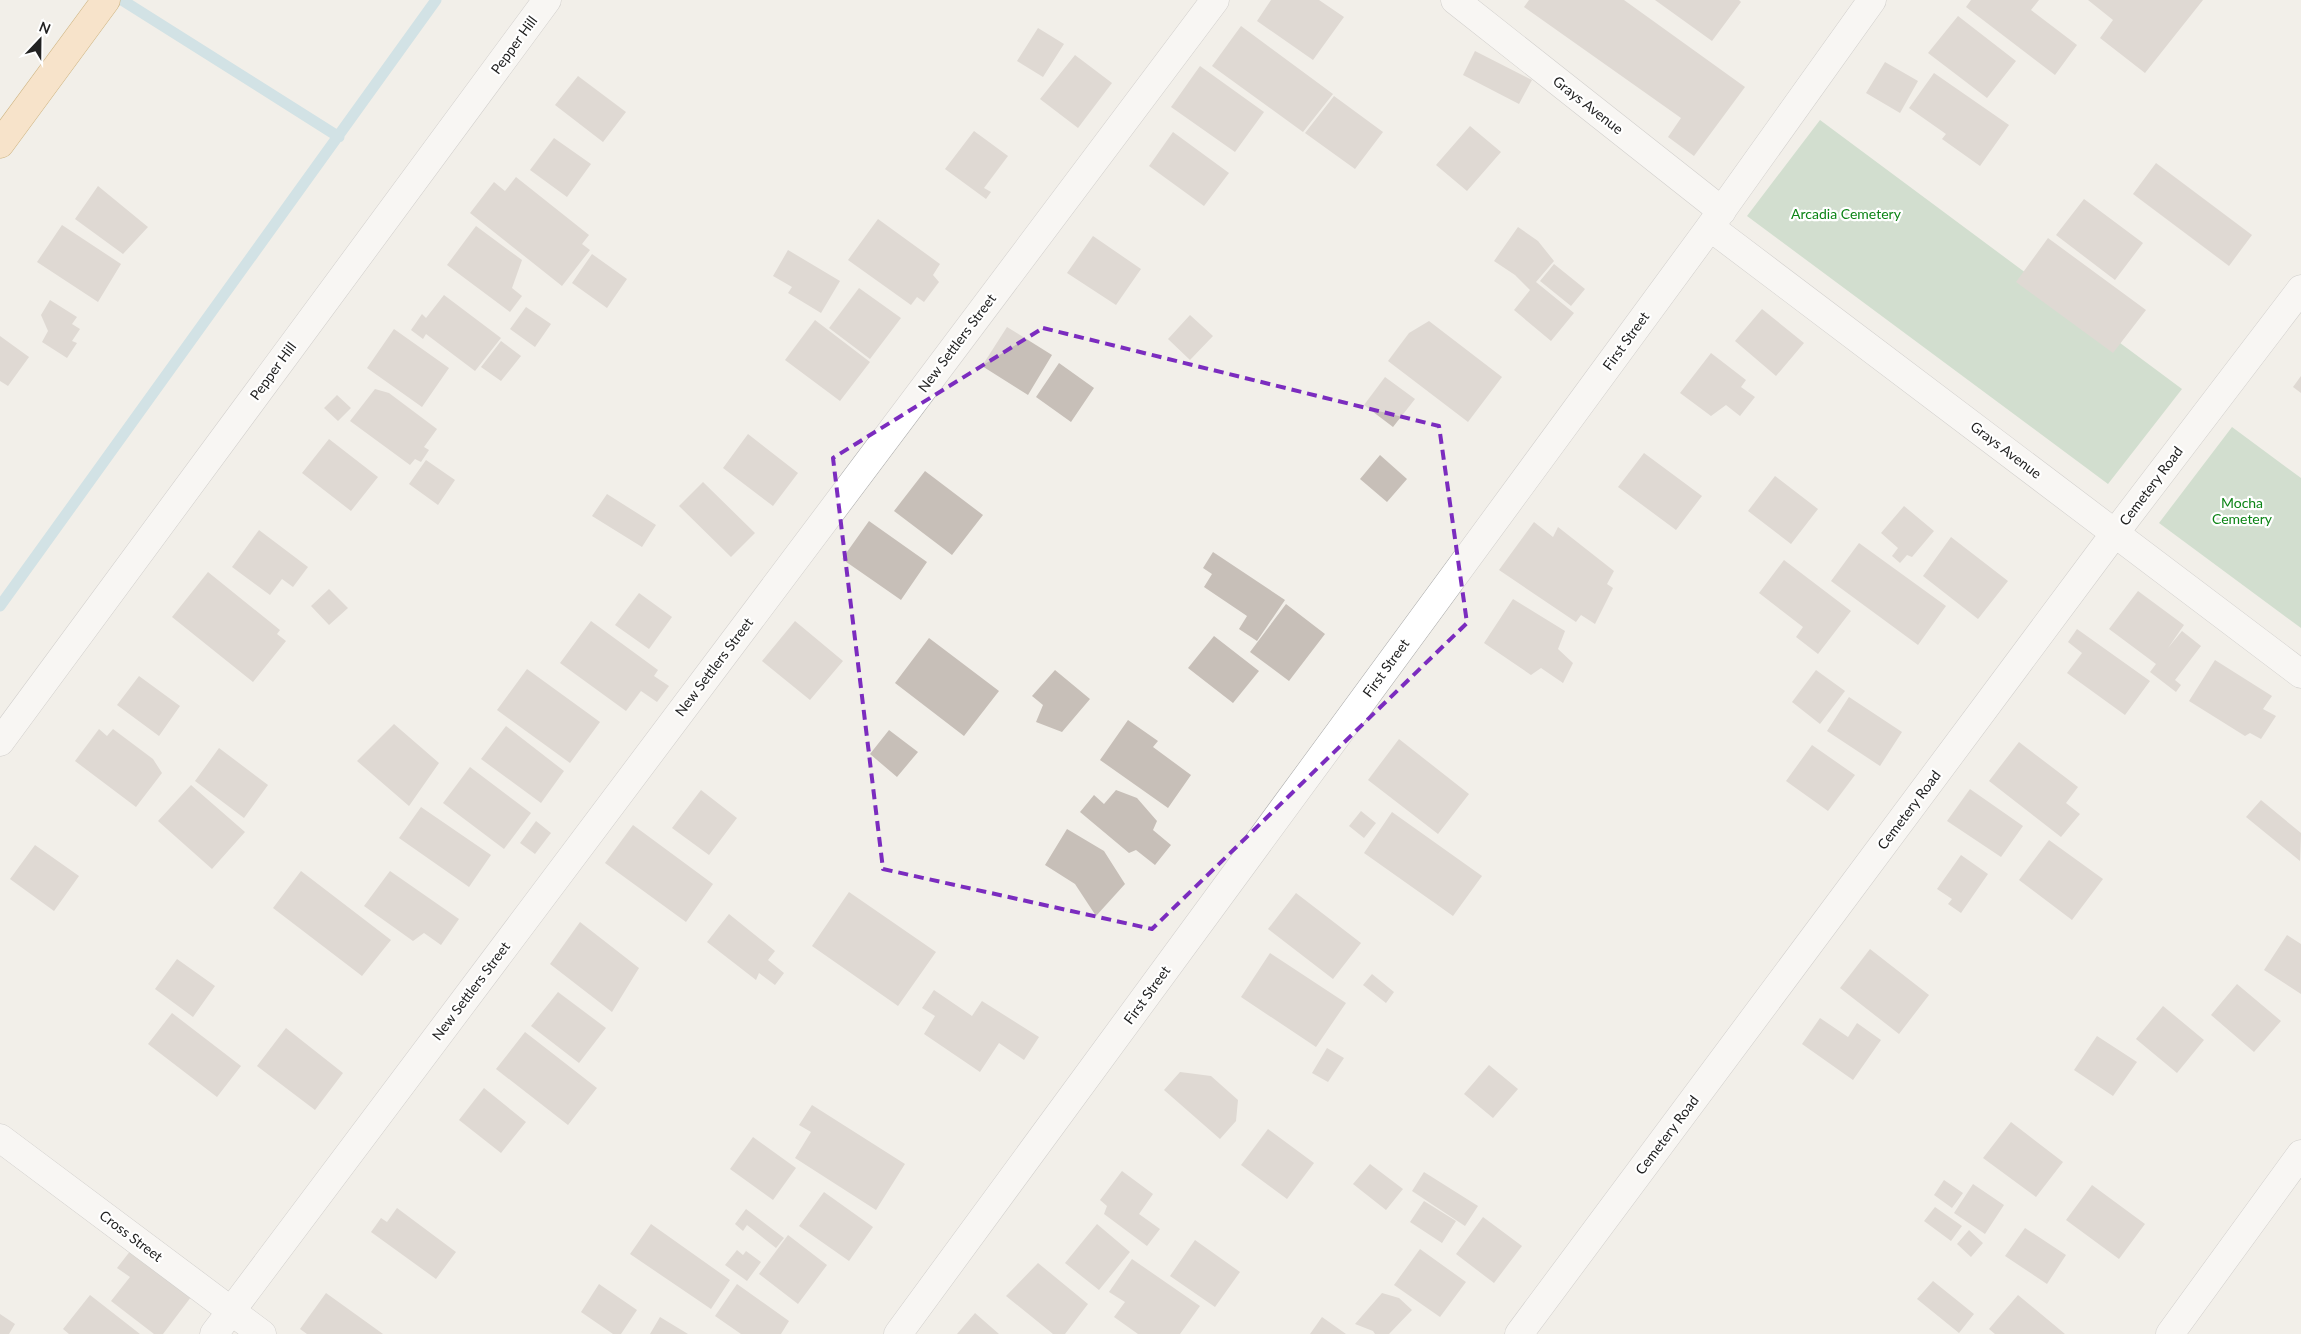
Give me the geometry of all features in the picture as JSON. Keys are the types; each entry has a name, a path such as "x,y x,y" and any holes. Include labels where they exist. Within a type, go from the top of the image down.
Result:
{"main road":[{"path":"0,144 106,0"}],"street":[{"name":"Pepper Hill","path":"0,742 547,0"},
{"name":"New Settlers Street","path":"214,1334 1215,0"},
{"name":"Grays Avenue","path":"1454,0 1716,219 2115,533 2301,674"},
{"name":"First Street","path":"898,1334 1716,219 1872,0"},
{"name":"Cemetery Road","path":"1519,1334 2115,533 2301,289"},
{"name":"Cross Street","path":"0,1138 262,1334"},
{"path":"2170,1334 2301,1154"}],"highlighted area":[{"path":"1043,328 1439,426 1467,623 1152,929 883,869 833,458"}],"green space":[{"name":"Arcadia Cemetery","path":"1820,120 2182,389 2108,484 1747,216"},
{"name":"Mocha Cemetery","path":"2232,427 2301,478 2301,628 2159,523"}],"building":[{"path":"1271,0 1319,0 1344,17 1313,60 1257,21"},
{"path":"1529,0 1624,0 1745,87 1694,156 1668,137 1681,118 1524,7"},
{"path":"1655,0 1739,0 1741,2 1712,41"},
{"path":"1971,0 2039,0 2031,10 2077,45 2055,75 1966,7"},
{"path":"2088,0 2203,0 2145,73 2100,38 2113,20"},
{"path":"1958,16 2016,61 1987,98 1928,53"},
{"path":"1241,26 1333,94 1303,132 1212,66"},
{"path":"1038,28 1064,44 1043,77 1017,61"},
{"path":"1475,51 1532,80 1519,104 1463,75"},
{"path":"1075,55 1112,83 1078,128 1040,99"},
{"path":"1885,62 1918,81 1900,113 1866,93"},
{"path":"1200,66 1264,112 1235,152 1171,107"},
{"path":"1934,73 2009,125 1980,166 1942,139 1946,134 1909,108"},
{"path":"578,76 626,112 603,142 555,105"},
{"path":"1334,96 1383,132 1355,169 1305,133"},
{"path":"1470,126 1501,152 1467,191 1436,165"},
{"path":"974,131 1008,156 984,188 991,192 986,199 945,169"},
{"path":"1173,132 1229,173 1204,206 1149,166"},
{"path":"554,138 591,164 567,197 530,170"},
{"path":"2156,163 2252,235 2229,266 2133,194"},
{"path":"516,177 589,235 582,244 590,250 562,286 470,213 494,182 505,191"},
{"path":"98,186 148,227 123,254 75,219"},
{"path":"2084,199 2143,243 2115,280 2056,235"},
{"path":"878,219 940,264 933,275 939,282 924,302 917,297 911,305 848,260"},
{"path":"62,225 121,264 98,302 37,262"},
{"path":"476,226 522,260 512,288 522,296 510,312 447,265"},
{"path":"1518,227 1538,241 1554,261 1536,282 1574,313 1551,341 1514,310 1530,290 1515,275 1494,261"},
{"path":"1093,236 1141,269 1116,305 1067,273"},
{"path":"2048,238 2146,310 2113,353 2016,282"},
{"path":"788,250 840,281 821,313 788,293 792,287 773,276"},
{"path":"592,254 627,279 607,308 572,283"},
{"path":"1554,264 1585,289 1571,306 1540,281"},
{"path":"859,288 901,318 870,359 829,328"},
{"path":"444,295 501,338 475,371 426,334 423,339 411,330 422,314 426,318"},
{"path":"50,300 77,317 72,324 80,329 72,341 77,343 67,358 42,342 48,331 41,315"},
{"path":"526,307 551,324 535,347 510,329"},
{"path":"1762,309 1804,343 1776,376 1735,341"},
{"path":"1190,315 1213,336 1190,360 1168,339"},
{"path":"815,320 870,362 840,401 785,360"},
{"path":"1429,321 1502,377 1468,422 1388,361 1409,333"},
{"path":"1007,327 1052,355 1028,395 982,366"},
{"path":"394,329 449,368 422,407 367,368"},
{"path":"0,336 29,357 8,386 0,381"},
{"path":"501,341 521,356 501,381 481,367"},
{"path":"1711,353 1746,380 1741,387 1755,397 1740,416 1726,405 1711,416 1680,393"},
{"path":"1059,363 1094,388 1071,422 1036,397"},
{"path":"2301,376 2301,393 2293,387"},
{"path":"1385,377 1415,399 1393,427 1364,405"},
{"path":"375,389 389,393 437,429 424,447 429,450 421,462 415,459 410,465 350,421"},
{"path":"337,395 351,408 338,421 324,408"},
{"path":"748,434 798,473 773,506 723,468"},
{"path":"329,439 378,477 351,511 302,473"},
{"path":"1644,453 1702,496 1676,530 1618,487"},
{"path":"1380,455 1407,479 1387,502 1360,479"},
{"path":"426,460 455,480 438,505 409,484"},
{"path":"925,471 983,515 952,555 894,511"},
{"path":"1775,476 1818,509 1791,544 1748,511"},
{"path":"703,482 755,533 731,557 679,506"},
{"path":"607,494 656,525 642,547 592,516"},
{"path":"1904,506 1934,531 1912,557 1907,555 1900,563 1892,556 1898,548 1881,533"},
{"path":"869,521 927,562 901,600 842,559"},
{"path":"1534,522 1553,537 1558,527 1614,571 1607,584 1613,588 1595,624 1581,615 1576,622 1499,570"},
{"path":"259,530 308,567 293,587 282,579 270,595 232,567"},
{"path":"1951,537 2008,581 1978,619 1923,576"},
{"path":"1859,543 1946,606 1918,645 1831,581"},
{"path":"1213,552 1285,600 1257,641 1239,629 1247,616 1204,587 1212,574 1203,568"},
{"path":"1784,560 1851,611 1818,654 1796,637 1803,627 1759,593"},
{"path":"208,572 280,630 277,634 286,641 253,682 172,617"},
{"path":"329,589 348,608 329,625 311,606"},
{"path":"2138,591 2184,625 2168,648 2182,631 2201,646 2175,680 2181,685 2176,692 2150,672 2156,664 2109,629"},
{"path":"639,593 672,617 649,649 615,625"},
{"path":"1513,599 1565,631 1558,649 1573,663 1563,683 1541,668 1531,675 1484,643"},
{"path":"1286,604 1325,634 1289,681 1250,652"},
{"path":"591,621 658,670 654,676 669,686 657,702 641,691 626,711 560,663"},
{"path":"795,621 843,661 810,700 762,661"},
{"path":"2077,629 2150,681 2125,715 2067,673 2082,653 2068,642"},
{"path":"1214,636 1259,671 1233,703 1188,668"},
{"path":"929,638 999,691 964,736 895,683"},
{"path":"2215,660 2272,696 2263,709 2276,716 2261,739 2250,733 2245,736 2189,701"},
{"path":"527,669 600,722 570,763 497,710"},
{"path":"1055,670 1090,699 1062,732 1036,722 1043,705 1032,696"},
{"path":"1816,670 1845,691 1820,724 1792,702"},
{"path":"139,676 180,706 159,736 117,705"},
{"path":"1849,697 1902,732 1880,766 1827,731"},
{"path":"1128,720 1158,741 1153,747 1191,775 1168,808 1100,760"},
{"path":"394,724 439,763 409,806 357,761"},
{"path":"506,726 564,771 541,803 481,759"},
{"path":"99,729 107,736 113,729 153,759 162,773 136,807 75,761"},
{"path":"889,730 918,752 897,777 870,754"},
{"path":"1399,739 1469,794 1438,834 1368,780"},
{"path":"2019,742 2078,787 2066,803 2080,814 2061,837 1989,781"},
{"path":"1812,745 1855,775 1828,811 1786,781"},
{"path":"219,748 268,785 244,818 195,781"},
{"path":"470,767 531,813 504,849 443,803"},
{"path":"191,785 245,832 212,869 158,821"},
{"path":"1970,789 2023,826 2001,857 1947,821"},
{"path":"701,790 737,818 709,855 672,828"},
{"path":"1116,790 1137,798 1157,821 1153,830 1171,845 1155,865 1136,850 1129,853 1080,812 1094,795 1104,804"},
{"path":"2261,800 2301,833 2300,861 2246,817"},
{"path":"421,807 491,855 469,887 399,838"},
{"path":"1361,811 1376,823 1364,838 1349,826"},
{"path":"1392,812 1482,876 1453,916 1364,853"},
{"path":"536,821 551,833 535,854 520,843"},
{"path":"633,825 713,884 686,922 605,863"},
{"path":"1067,829 1104,851 1125,884 1096,916 1075,884 1045,865"},
{"path":"2049,840 2103,879 2072,920 2019,880"},
{"path":"35,845 79,876 54,911 10,879"},
{"path":"1961,855 1988,874 1961,913 1948,904 1952,899 1937,889"},
{"path":"301,871 391,940 362,976 273,908"},
{"path":"390,871 459,919 441,945 424,933 413,941 364,906"},
{"path":"849,892 936,952 898,1006 812,946"},
{"path":"1296,893 1361,943 1333,979 1268,929"},
{"path":"729,914 775,951 768,960 784,973 775,985 759,973 756,980 707,942"},
{"path":"580,922 639,968 612,1012 550,964"},
{"path":"2287,935 2301,944 2301,994 2264,970"},
{"path":"1870,949 1929,995 1899,1034 1840,988"},
{"path":"1270,953 1346,1003 1316,1047 1241,997"},
{"path":"177,959 215,986 193,1017 155,989"},
{"path":"1372,974 1394,992 1386,1003 1363,985"},
{"path":"2237,984 2281,1021 2254,1052 2211,1015"},
{"path":"934,990 972,1016 982,1001 1039,1037 1024,1060 999,1043 980,1072 924,1034 935,1016 922,1008"},
{"path":"558,992 606,1028 579,1063 531,1026"},
{"path":"2163,1006 2204,1040 2177,1073 2136,1039"},
{"path":"172,1013 241,1066 217,1097 148,1044"},
{"path":"1820,1018 1848,1037 1857,1023 1881,1040 1853,1080 1802,1044"},
{"path":"286,1028 343,1073 315,1110 257,1066"},
{"path":"525,1032 597,1088 568,1125 496,1069"},
{"path":"2097,1036 2137,1062 2113,1096 2074,1070"},
{"path":"1327,1048 1344,1058 1328,1082 1312,1073"},
{"path":"1489,1065 1518,1089 1493,1118 1464,1094"},
{"path":"1180,1072 1211,1076 1238,1100 1236,1121 1220,1139 1164,1090"},
{"path":"484,1088 526,1122 501,1153 459,1120"},
{"path":"812,1105 905,1164 876,1210 795,1158 811,1132 799,1125"},
{"path":"2011,1122 2063,1162 2036,1197 1983,1158"},
{"path":"1268,1129 1314,1163 1287,1199 1241,1165"},
{"path":"753,1137 796,1168 773,1200 730,1169"},
{"path":"1370,1164 1403,1189 1386,1210 1353,1184"},
{"path":"1122,1171 1153,1194 1139,1214 1160,1229 1147,1246 1104,1214 1107,1206 1100,1200"},
{"path":"1424,1172 1478,1206 1465,1226 1412,1191"},
{"path":"1944,1180 1963,1193 1952,1208 1934,1195"},
{"path":"1973,1184 2004,1205 1985,1234 1954,1213"},
{"path":"2092,1185 2145,1224 2119,1259 2066,1220"},
{"path":"824,1192 873,1227 849,1261 799,1226"},
{"path":"1424,1201 1456,1221 1442,1243 1410,1222"},
{"path":"1935,1207 1962,1226 1951,1241 1924,1221"},
{"path":"397,1208 456,1252 436,1279 371,1232 381,1218 387,1222"},
{"path":"746,1209 784,1238 776,1248 747,1225 743,1231 735,1224"},
{"path":"1483,1217 1522,1246 1494,1283 1456,1254"},
{"path":"651,1224 730,1280 711,1309 630,1254"},
{"path":"1097,1224 1130,1252 1099,1290 1065,1263"},
{"path":"2025,1228 2066,1255 2047,1284 2005,1256"},
{"path":"1969,1230 1983,1243 1971,1257 1957,1244"},
{"path":"788,1235 827,1265 798,1304 759,1274"},
{"path":"1195,1240 1240,1272 1215,1307 1170,1276"},
{"path":"1420,1249 1466,1282 1440,1317 1394,1285"},
{"path":"131,1250 191,1297 163,1334 154,1334 111,1301 130,1277 117,1268"},
{"path":"737,1250 743,1255 746,1251 761,1262 747,1281 725,1265"},
{"path":"1132,1259 1200,1306 1180,1334 1138,1334 1114,1317 1125,1302 1109,1292"},
{"path":"1038,1263 1088,1304 1065,1334 1053,1334 1006,1296"},
{"path":"1933,1281 1974,1314 1959,1333 1917,1299"},
{"path":"599,1284 637,1310 621,1334 613,1334 581,1312"},
{"path":"737,1284 789,1321 781,1334 741,1334 715,1316"},
{"path":"326,1293 383,1334 307,1334 300,1329"},
{"path":"1382,1293 1399,1298 1412,1310 1389,1334 1375,1334 1373,1331 1355,1324"},
{"path":"90,1295 140,1334 69,1334 63,1329"},
{"path":"2018,1295 2065,1334 1995,1334 1989,1329"},
{"path":"975,1313 999,1334 957,1334"},
{"path":"0,1314 15,1324 9,1334 0,1334"},
{"path":"660,1317 688,1334 650,1334"},
{"path":"1322,1317 1346,1334 1310,1334"}],"waterway":[{"path":"122,0 339,137"},
{"path":"0,606 436,0"}]}
